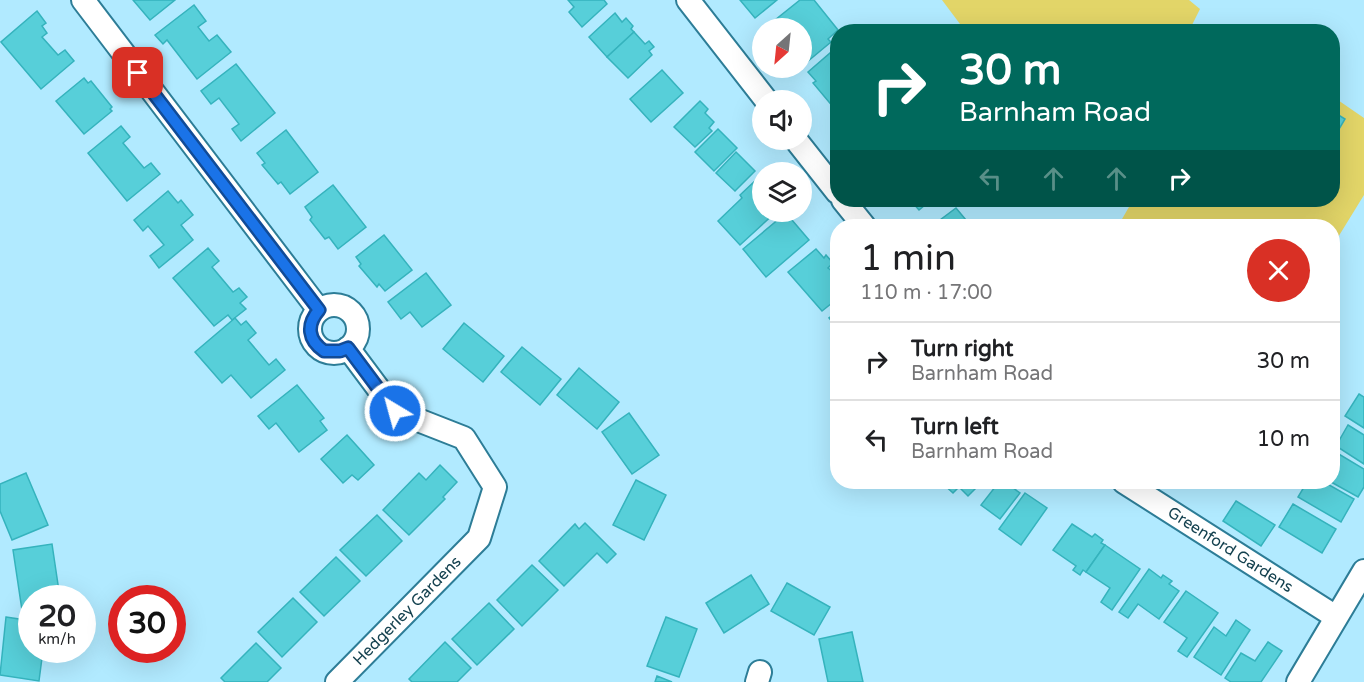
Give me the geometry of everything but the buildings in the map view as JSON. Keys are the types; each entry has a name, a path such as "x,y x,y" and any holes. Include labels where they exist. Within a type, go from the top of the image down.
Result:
{"street":[{"path":"82,0 319,310"},
{"path":"688,0 758,90"},
{"path":"804,150 830,183"},
{"path":"849,207 858,219"},
{"path":"333,305 347,309 353,314 357,329 356,336 348,348 340,351 324,351 312,340 310,324 319,310 333,305"},
{"name":"Hedgerley Gardens","path":"337,682 479,538 495,487 464,438 395,411 348,348"},
{"name":"Greenford Gardens","path":"1135,489 1336,617"},
{"path":"1298,682 1364,571"}],"shaded area":[{"path":"942,0 1189,0 1200,9 1192,24 960,24"},
{"path":"1340,102 1364,118 1364,195 1340,234 1340,219 1122,219 1129,207 1340,207"}],"route":[{"path":"138,73 319,310 313,316 310,324 312,340 324,351 340,351 348,348 395,411"}]}
